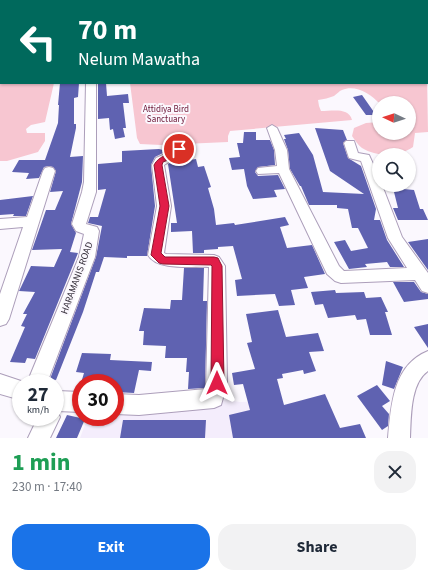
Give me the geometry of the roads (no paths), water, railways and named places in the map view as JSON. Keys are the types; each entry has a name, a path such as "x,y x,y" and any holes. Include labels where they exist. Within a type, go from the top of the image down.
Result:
{"street":[{"name":"HARAMANIS ROAD","path":"41,374 87,257 91,240 92,231 81,227 79,224 89,192 90,182 91,84"},
{"path":"272,128 280,150 282,169 333,270 341,277 424,280"},
{"path":"350,143 353,156 365,158 367,160 395,238 424,280"},
{"path":"124,404 214,398 217,383 217,266 214,261 163,260 156,255 164,206 158,165 160,161 175,154 180,144"},
{"path":"262,172 282,169"},
{"path":"0,319 3,299 33,221 49,171"},
{"path":"0,224 33,221"},
{"path":"399,438 401,407 406,389 417,367 428,360"},
{"path":"0,384 12,387"},
{"path":"39,438 45,426"}],"park label":[{"name":"Attidiya Bird Sanctuary","path":"166,114"}]}
